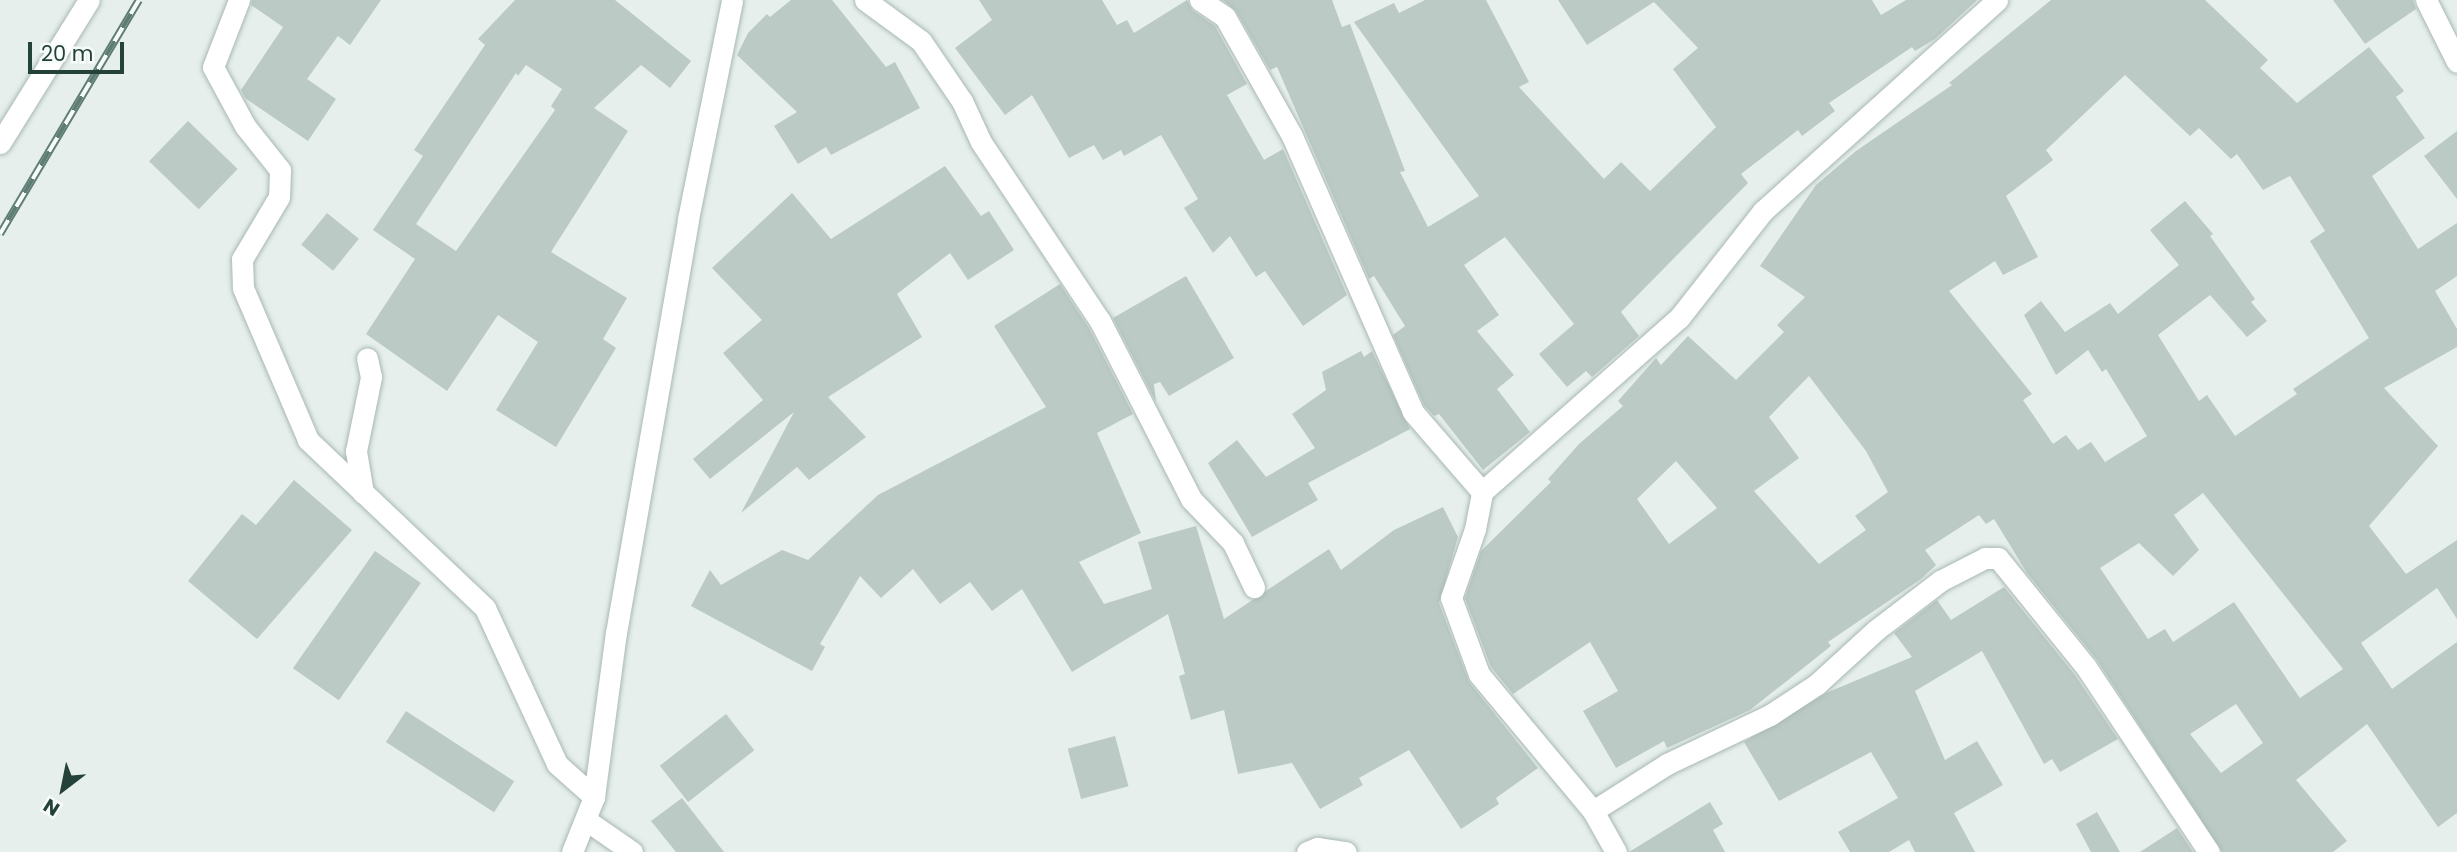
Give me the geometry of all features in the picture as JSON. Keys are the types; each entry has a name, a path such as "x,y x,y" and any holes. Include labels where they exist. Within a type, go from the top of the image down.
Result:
{"street":[{"path":"0,143 89,0"},
{"path":"239,0 213,67 245,126 280,170 279,197 242,259 243,288 308,440 485,608 558,764 594,797"},
{"path":"572,852 594,797 616,633 688,219 732,0"},
{"path":"865,0 921,41 962,101 981,142 1100,321 1191,499 1233,543 1254,587"},
{"path":"1200,0 1225,17 1292,136 1413,412 1482,492"},
{"path":"1616,852 1592,811 1479,674 1451,598 1475,528 1482,492 1679,318 1763,211 1997,0"},
{"path":"2426,0 2457,62"},
{"path":"363,493 356,451 372,377 367,358"},
{"path":"1592,811 1667,764 1770,715 1817,684 1876,630 1940,581 1985,558 1998,558 2086,667 2209,852"},
{"path":"586,820 632,852"},
{"path":"1307,852 1317,848 1346,852"}],"building":[{"path":"252,0 381,0 350,45 338,36 307,79 336,99 308,141 245,98 241,90 283,27 251,5"},
{"path":"515,0 615,0 691,61 670,88 641,65 594,108 628,131 551,252 627,298 603,339 616,348 556,447 496,410 538,342 498,315 447,391 366,334 415,259 373,230 423,156 414,150 485,45 478,39","holes":["526,65 562,89 551,106 555,110 456,251 416,224 516,73 518,76"]},
{"path":"791,0 832,0 886,67 895,62 920,108 831,155 826,147 798,164 774,126 797,112 737,55 748,33 767,14 770,17"},
{"path":"979,0 1102,0 1117,25 1127,20 1134,33 1187,0 1192,10 1215,26 1247,84 1227,95 1264,160 1283,149 1347,295 1303,326 1265,271 1256,277 1230,236 1213,253 1184,208 1198,199 1161,135 1124,156 1121,150 1103,160 1094,145 1069,158 1032,95 1005,115 955,48 992,20"},
{"path":"1223,0 1332,0 1342,27 1350,24 1405,171 1400,172 1428,227 1479,196 1354,22 1394,3 1399,13 1425,0 1486,0 1529,82 1519,87 1604,179 1621,162 1650,191 1716,127 1673,69 1698,48 1654,2 1587,45 1558,0 1872,0 1881,15 1906,0 1977,0 1935,39 1915,51 1912,47 1829,103 1835,111 1802,136 1798,130 1741,174 1748,183 1621,312 1639,336 1592,377 1586,371 1567,387 1539,354 1574,324 1505,237 1464,265 1499,315 1477,331 1514,375 1497,389 1530,432 1483,470 1439,414 1434,416 1424,405 1393,335 1405,326 1374,276 1369,279 1277,67 1270,70 1236,11"},
{"path":"2051,0 2205,0 2268,60 2260,68 2297,103 2369,47 2404,91 2396,97 2425,138 2372,176 2418,249 2457,223 2457,276 2435,291 2457,329 2457,347 2384,388 2438,446 2369,526 2406,574 2457,540 2457,619 2437,588 2361,643 2392,689 2457,642 2457,813 2438,827 2367,724 2296,780 2347,841 2333,852 2222,852 2097,660 2027,573 1994,519 1986,524 1979,515 1925,550 1936,565 1921,579 1828,642 1831,646 1750,710 1667,748 1664,741 1616,768 1583,711 1618,691 1590,642 1513,694 1491,667 1465,598 1481,551 1551,482 1548,479 1579,444 1623,406 1618,401 1656,358 1661,365 1688,336 1736,380 1784,332 1777,325 1805,297 1760,266 1816,185 1856,151 1952,85 1949,83","holes":["2125,75 2190,136 2199,128 2231,159 2237,154 2263,190 2290,176 2325,231 2310,241 2369,338 2293,389 2297,394 2235,436 2207,395 2199,401 2158,335 2210,295 2247,337 2267,321 2251,302 2255,299 2210,236 2213,234 2185,201 2150,230 2179,265 2118,314 2110,303 2065,332 2041,301 2024,315 2056,375 2088,350 2102,372 2106,369 2147,436 2105,462 2091,442 2078,450 2066,435 2053,444 2023,400 2032,394 1949,291 1995,261 2003,275 2038,257 2006,196 2053,160 2046,150","1809,376 1866,451 1888,492 1855,516 1866,530 1819,564 1754,491 1799,458 1769,417","1676,461 1717,508 1669,544 1637,499","2203,493 2343,669 2300,698 2234,602 2173,642 2165,629 2148,639 2100,568 2139,543 2173,576 2199,550 2174,515","2236,704 2263,743 2221,773 2190,734"]},
{"path":"2333,0 2413,0 2416,9 2365,44"},
{"path":"188,121 238,169 199,209 149,161"},
{"path":"2457,131 2457,199 2424,156"},
{"path":"945,166 981,216 989,211 1014,250 968,280 950,253 897,294 922,337 828,397 866,437 809,480 797,467 741,513 794,412 710,479 693,459 763,400 723,353 762,320 712,268 792,193 831,239"},
{"path":"327,213 359,239 333,271 301,245"},
{"path":"1186,276 1234,358 1169,396 1160,382 1154,384 1156,402 1113,318"},
{"path":"1060,284 1089,328 1133,414 1097,433 1141,533 1079,562 1104,604 1152,589 1138,542 1196,526 1224,619 1329,549 1341,570 1394,530 1443,507 1458,537 1439,603 1469,682 1538,768 1496,798 1499,804 1461,829 1409,750 1359,778 1363,785 1320,809 1292,763 1238,774 1224,710 1191,720 1179,676 1185,674 1168,614 1072,672 1022,589 992,611 970,582 940,604 913,569 881,598 860,576 820,644 825,647 812,671 691,606 710,570 721,585 782,550 808,560 878,495 1046,407 994,326"},
{"path":"1361,351 1364,357 1372,351 1410,429 1308,483 1318,500 1252,537 1208,463 1237,440 1266,477 1315,448 1292,414 1326,390 1322,372"},
{"path":"294,480 352,530 257,639 188,581 242,514 256,525"},
{"path":"375,551 421,583 339,700 293,668"},
{"path":"2004,587 2075,675 2118,739 2060,772 2052,759 2044,764 1982,651 1915,691 1945,760 1977,741 2003,785 1954,813 1975,852 1915,852 1909,840 1889,852 1850,852 1838,832 1898,798 1871,752 1779,801 1744,742 1826,693 1912,657 1894,633 1937,600 1951,620"},
{"path":"406,711 514,781 494,812 386,742"},
{"path":"726,714 754,750 688,802 660,766"},
{"path":"1115,736 1128,786 1081,799 1068,749"},
{"path":"682,798 724,852 676,852 651,821"},
{"path":"1710,802 1723,824 1713,830 1725,852 1629,852"},
{"path":"2097,812 2120,852 2091,852 2076,824"},
{"path":"2177,828 2193,852 2140,852"}],"railway":[{"path":"0,234 139,0"}]}
